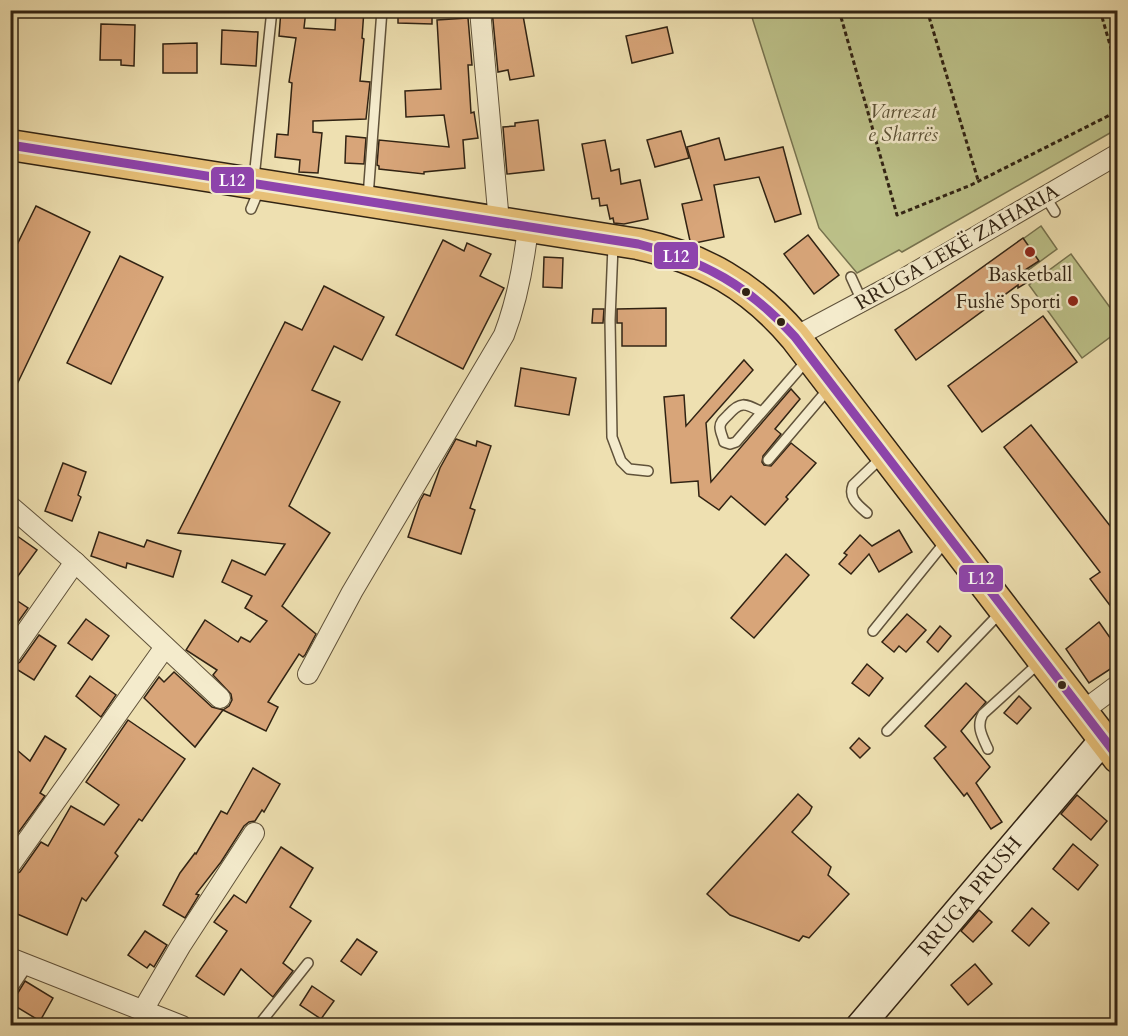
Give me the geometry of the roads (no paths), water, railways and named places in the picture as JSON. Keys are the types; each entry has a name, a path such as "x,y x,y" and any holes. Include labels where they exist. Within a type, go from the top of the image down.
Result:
{"main road":[{"path":"10,145 255,192 367,202 614,240 674,253 730,279 756,297 775,315 837,387 884,454 924,496 948,537 1111,748"}],"street":[{"path":"480,10 499,222"},
{"name":"RRUGA LEKË ZAHARIA","path":"802,347 862,301 1050,204 1118,154"},
{"path":"308,674 352,592 504,335 526,248 528,227"},
{"path":"10,506 75,562 220,698"},
{"path":"10,654 75,562"},
{"path":"10,865 165,647"},
{"path":"1083,711 1117,686"},
{"name":"RRUGA PRUSH","path":"860,1026 1080,766 1111,748"},
{"path":"146,1016 181,945 254,833"},
{"path":"20,962 146,1016 182,1026"}],"lane":[{"path":"255,192 272,10"},
{"path":"367,202 382,10"},
{"path":"614,240 610,320 612,437 621,460 629,469 648,471"},
{"path":"851,277 862,301"},
{"path":"762,412 740,404 721,422 724,442 730,444 736,442 762,412 802,347"},
{"path":"768,460 837,387"},
{"path":"867,513 853,499 851,490 853,485 884,454"},
{"path":"873,631 948,537"},
{"path":"887,731 1004,609"},
{"path":"988,748 980,733 979,721 983,714 1043,659"},
{"path":"10,992 20,962"},
{"path":"258,1026 308,963"}],"place":[{"name":"Basketball","path":"1030,252"},
{"name":"Fushë Sporti","path":"1073,301"}],"park label":[{"name":"Varrezat e Sharrës","path":"903,122"}]}
